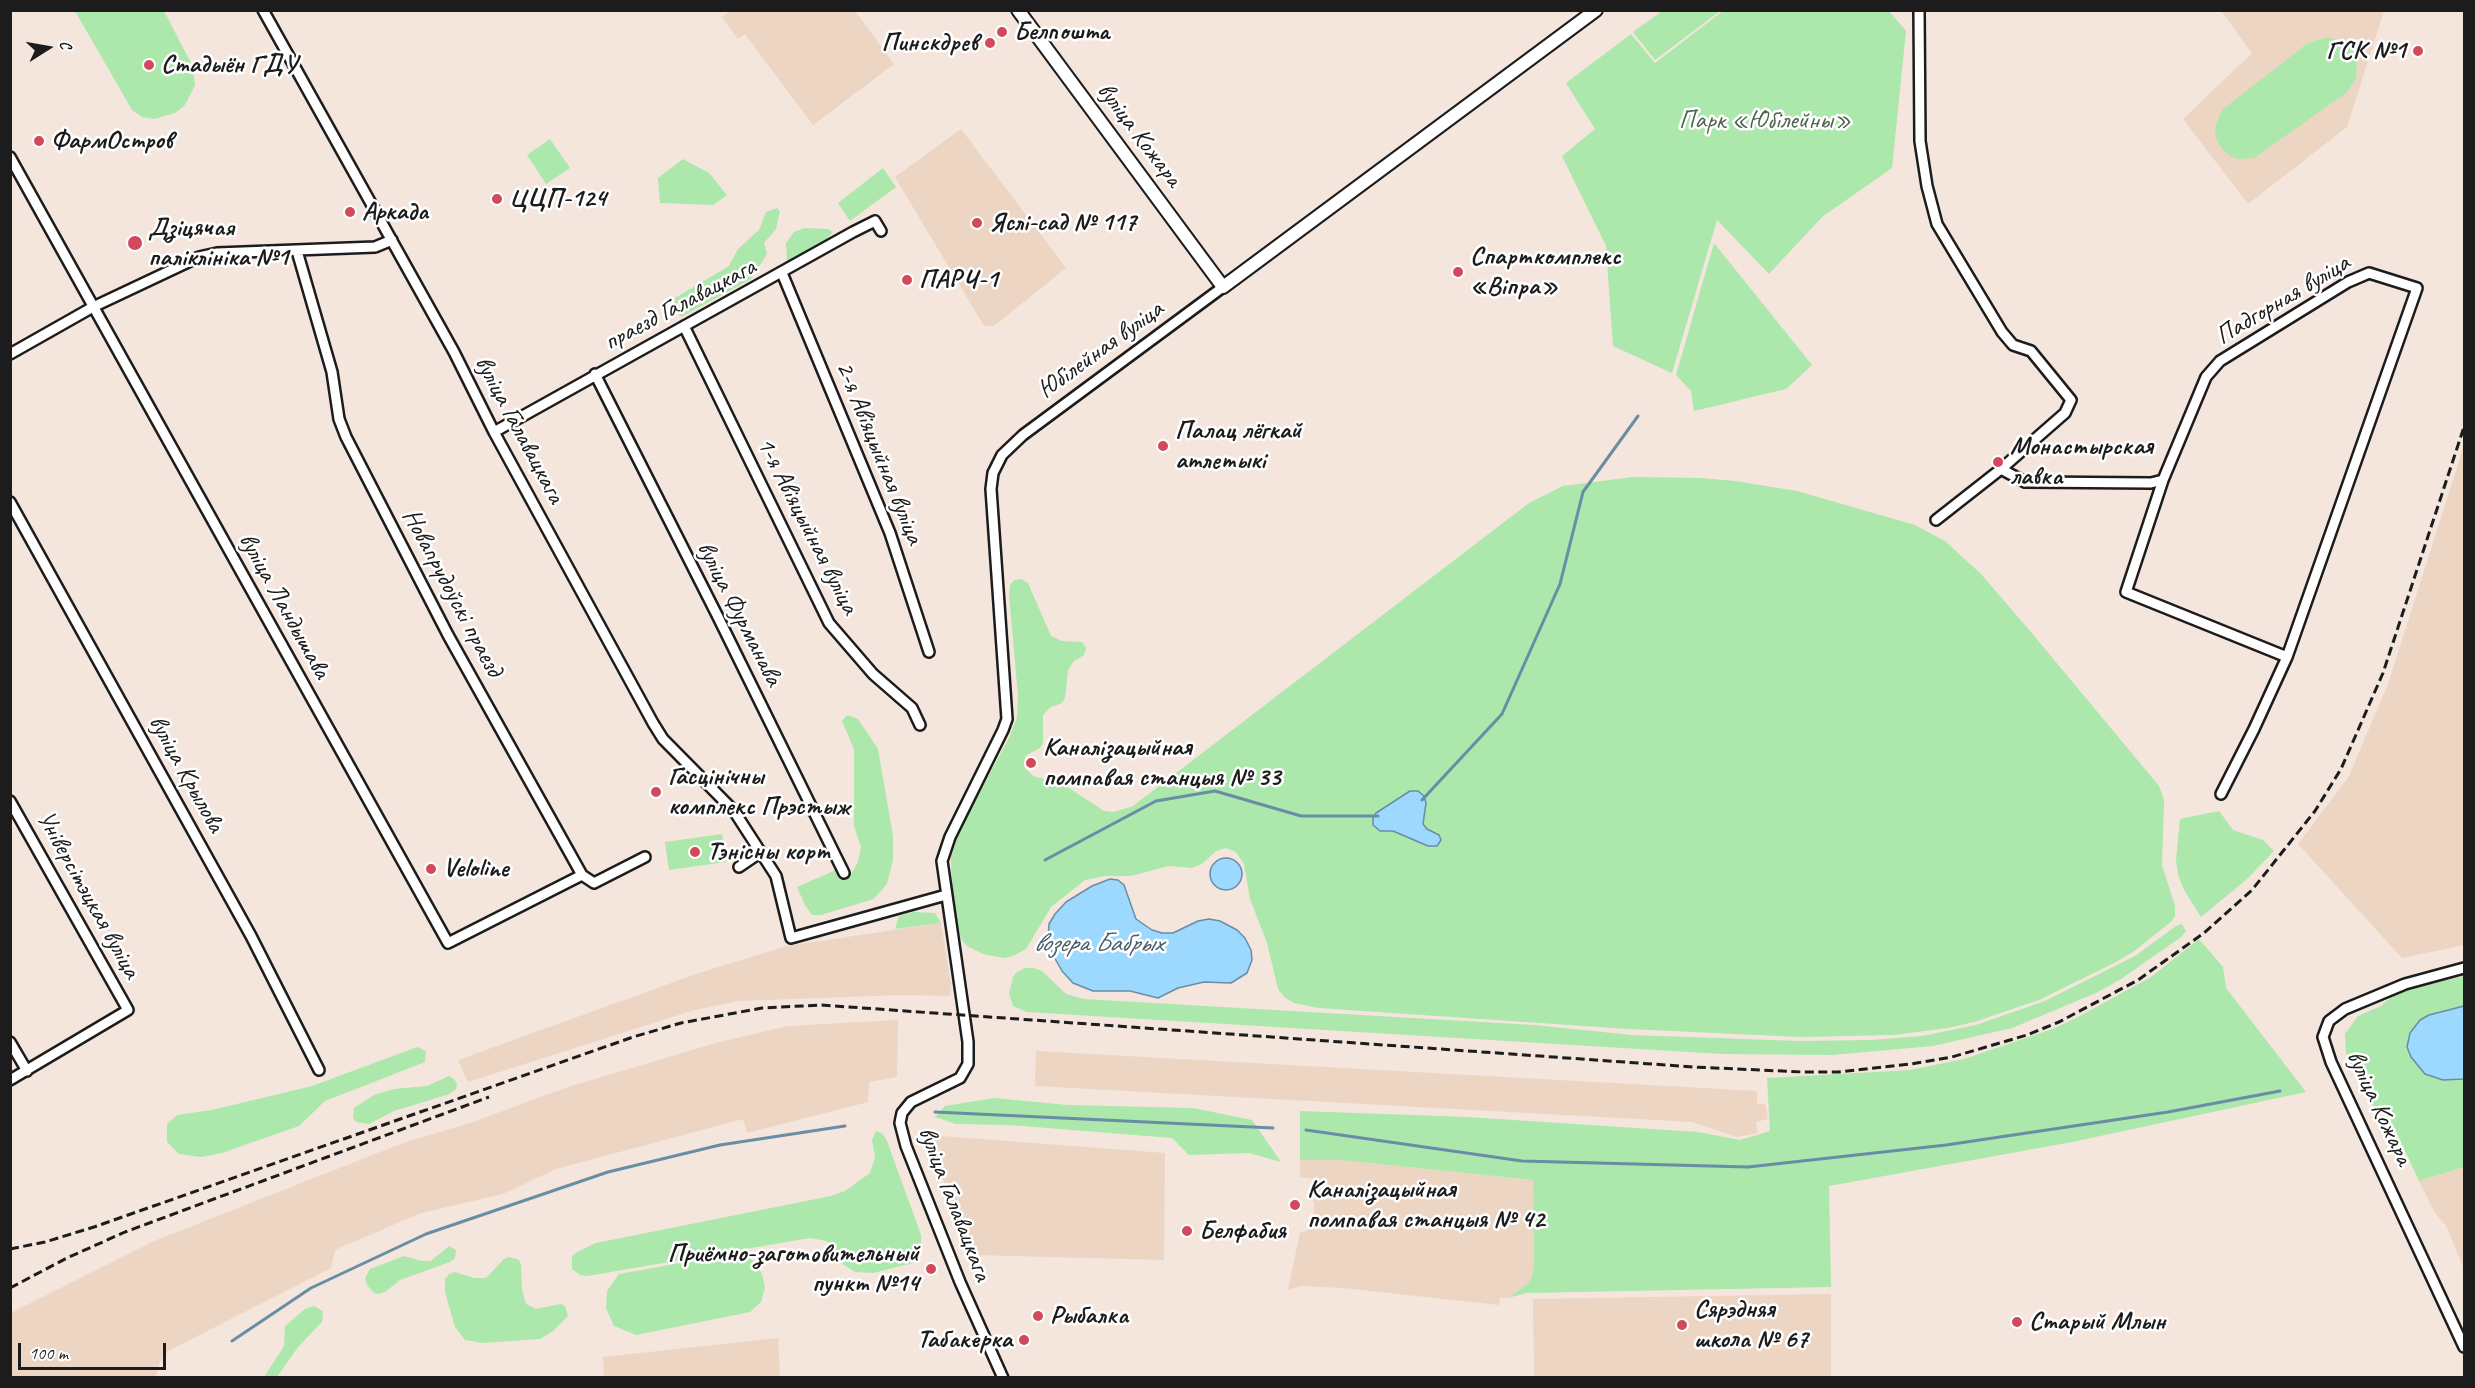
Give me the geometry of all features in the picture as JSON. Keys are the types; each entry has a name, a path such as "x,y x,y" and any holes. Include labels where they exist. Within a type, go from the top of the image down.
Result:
{"main road":[{"name":"вуліца Кожара","path":"1018,10 1223,287"},
{"name":"Юбілейная вуліца","path":"1223,287 1596,10"}],"street":[{"name":"вуліца Галавацкага","path":"263,10 454,352 494,432 660,733 734,811 761,852 778,883 791,938 946,895 968,1042 968,1064 960,1078 910,1102 902,1113 900,1123 906,1146 960,1282 1003,1377"},
{"path":"1919,10 1920,141 1927,186 1937,224 2002,332 2013,345 2031,351 2070,400 2065,413 2001,469 1936,520"},
{"name":"вуліца Ландышава","path":"10,157 448,943 582,875"},
{"name":"праезд Галавацкага","path":"494,432 595,374 782,273 828,245 875,221 881,231"},
{"path":"10,354 93,308 199,257 217,253 375,247 392,240"},
{"name":"Новапрудоўскі праезд","path":"297,251 332,372 339,418 346,437 448,635 582,875"},
{"name":"2-я Авіяцыйная вуліца","path":"782,273 890,533 929,652"},
{"name":"Падгорная вуліца","path":"2163,480 2206,377 2220,361 2348,282 2369,273 2417,288 2287,657 2221,794"},
{"name":"Юбілейная вуліца","path":"946,895 942,861 946,846 1003,730 1006,718 991,489 997,463 1009,447 1023,435 1223,287"},
{"name":"1-я Авіяцыйная вуліца","path":"684,326 829,623 873,674 912,708 920,725"},
{"name":"вуліца Фурманава","path":"595,374 844,873"},
{"path":"2001,469 2025,482 2151,483 2163,480"},
{"path":"2163,480 2126,592 2287,657"},
{"name":"вуліца Крылова","path":"10,502 246,926 319,1070"},
{"name":"Універсітэцкая вуліца","path":"10,801 14,813 128,1010 27,1071"},
{"path":"739,867 761,852"},
{"path":"582,875 594,883 645,857"},
{"name":"вуліца Кожара","path":"2464,968 2405,984 2345,1009 2329,1021 2324,1037 2331,1062 2464,1347"},
{"path":"10,1042 27,1071 10,1080"}],"shaded area":[{"path":"731,11 855,11 894,64 813,125 745,34 738,39 722,17"},
{"path":"2221,11 2384,11 2347,127 2248,204 2183,119 2252,53"},
{"name":"Яслі-сад № 117","path":"961,129 1066,268 994,326 984,326 895,177"},
{"path":"2464,445 2464,945 2402,958 2298,844 2348,778 2388,684"},
{"path":"941,923 951,984 950,996 901,995 738,1001 691,1011 468,1082 458,1060 699,973 787,946"},
{"path":"898,1020 897,1077 869,1082 868,1102 747,1133 743,1119 556,1169 503,1194 421,1213 335,1250 331,1268 168,1351 159,1364 156,1377 11,1377 11,1313 154,1241 403,1143 473,1122 568,1087 716,1043 787,1026"},
{"path":"1036,1051 1757,1091 1757,1105 1765,1103 1768,1119 1756,1122 1758,1133 1737,1137 1692,1122 1035,1086"},
{"path":"928,1135 1165,1153 1164,1260 973,1255 929,1145"},
{"path":"1300,1160 1340,1160 1533,1180 1534,1259 1532,1278 1508,1298 1500,1298 1499,1305 1343,1288 1301,1286 1288,1290 1300,1232 1307,1231 1314,1225 1313,1179 1300,1177"},
{"path":"2464,1167 2464,1269 2446,1226 2435,1213 2419,1181"},
{"name":"Сярэдняя школа № 67","path":"1831,1294 1831,1377 1534,1377 1533,1299"},
{"path":"778,1338 780,1377 604,1377 603,1357"}],"green space":[{"name":"Стадыён ГДУ","path":"75,11 164,11 193,67 195,85 185,105 175,113 154,119 142,117 132,110"},
{"path":"1662,11 1720,11 1655,60 1633,32"},
{"name":"Парк «Юбілейны»","path":"1723,11 1889,11 1906,31 1892,168 1822,217 1769,274 1717,220 1672,373 1613,346 1606,246 1562,156 1595,129 1566,83 1631,34 1655,63"},
{"path":"2328,37 2346,44 2357,63 2356,79 2346,93 2254,158 2232,157 2222,149 2216,138 2215,127 2222,110 2308,43"},
{"path":"550,139 570,168 546,184 527,155"},
{"path":"683,159 709,173 727,195 713,205 660,203 658,178"},
{"path":"883,168 896,187 850,221 838,203"},
{"path":"777,208 780,211 776,229 764,243 767,254 751,279 681,317 674,308 675,298 729,266 738,249 759,230 766,212"},
{"path":"805,228 828,229 833,232 823,243 787,262 786,243 794,232"},
{"path":"1714,243 1812,365 1786,389 1694,411 1691,391 1676,375"},
{"path":"1633,477 1701,478 1797,491 1915,525 1945,541 1981,574 2159,786 2164,800 2162,865 2175,906 2175,916 2172,921 2133,952 2114,963 2039,1000 1974,1022 1948,1028 1893,1035 1800,1037 1629,1029 1318,1008 1294,1003 1284,997 1278,989 1267,943 1250,899 1244,864 1236,852 1226,848 1216,851 1202,864 1192,868 1169,866 1131,876 1105,876 1085,880 1051,907 1026,949 1013,956 1004,958 983,954 967,946 961,939 952,899 951,858 960,829 1010,736 1017,717 1018,696 1009,595 1010,585 1014,580 1021,579 1028,583 1051,636 1062,641 1082,642 1086,648 1084,655 1074,661 1068,670 1065,698 1062,703 1051,707 1043,715 1043,743 1040,748 1025,756 1024,767 1033,776 1063,784 1104,811 1114,812 1133,806 1529,503 1563,486"},
{"path":"847,715 858,719 878,749 893,836 893,860 887,884 874,899 821,915 812,915 797,887 836,870 841,877 851,874 858,862 861,847 854,826 854,749 842,721"},
{"path":"2219,811 2233,830 2263,840 2274,851 2247,879 2201,917 2184,890 2178,875 2176,860 2180,819"},
{"name":"Тэнісны корт","path":"722,834 726,862 669,870 665,842"},
{"path":"914,912 935,913 941,923 895,929 899,916"},
{"path":"2182,924 2186,931 2181,937 2121,979 2096,993 2012,1028 1933,1046 1832,1055 1722,1054 1027,1012 1013,1006 1009,994 1013,977 1017,972 1025,968 1034,968 1042,971 1066,994 1084,999 1534,1025 1632,1035 1800,1041 1871,1040 1922,1036 1976,1025 2045,1001 2135,956"},
{"path":"2199,939 2223,967 2226,988 2306,1092 2072,1142 1829,1186 1831,1287 1526,1293 1508,1298 1532,1278 1534,1259 1533,1180 1340,1160 1300,1160 1300,1111 1467,1117 1698,1132 1740,1140 1770,1131 1767,1078 1910,1070 1964,1059 2055,1028 2078,1017 2151,977"},
{"path":"2464,976 2464,1167 2419,1181 2391,1121 2370,1103 2346,1053 2345,1034 2358,1016 2381,1006 2397,992"},
{"path":"417,1047 426,1051 425,1062 325,1101 299,1126 222,1153 201,1157 179,1154 167,1142 167,1124 177,1115 212,1110 312,1086"},
{"path":"449,1076 457,1084 456,1089 450,1094 394,1111 369,1124 356,1122 353,1118 354,1108 374,1095 394,1089 427,1086"},
{"path":"994,1098 1068,1105 1193,1108 1252,1120 1281,1162 1249,1153 1189,1155 1172,1138 1009,1125 956,1124 935,1117 945,1106"},
{"path":"876,1131 883,1134 887,1141 921,1235 921,1251 913,1263 873,1273 855,1272 841,1263 832,1246 826,1241 810,1238 587,1276 580,1275 572,1269 572,1256 596,1243 831,1196 845,1191 870,1173 875,1157 872,1140"},
{"path":"449,1246 456,1250 455,1258 450,1262 400,1280 379,1294 374,1293 367,1285 365,1278 370,1269 404,1256 421,1261 431,1261"},
{"path":"741,1252 755,1262 762,1274 765,1287 761,1302 750,1312 636,1335 614,1326 606,1308 607,1291 619,1274"},
{"path":"509,1257 519,1260 521,1265 522,1290 526,1304 536,1309 560,1304 565,1306 568,1316 553,1331 540,1339 482,1343 465,1340 455,1327 445,1292 445,1279 449,1274 455,1272 474,1278 486,1278 504,1259"},
{"path":"314,1306 323,1311 322,1322 298,1347 277,1377 264,1377 284,1346 285,1326 305,1309"}],"water":[{"path":"1410,791 1418,791 1424,796 1426,803 1423,824 1427,829 1439,835 1441,840 1437,846 1428,846 1393,831 1380,831 1373,825 1376,813"},
{"path":"1226,858 1237,863 1242,874 1237,885 1226,890 1215,885 1210,874 1215,863"},
{"name":"возера Бабрых","path":"1110,879 1118,880 1124,885 1136,919 1152,930 1173,933 1198,921 1209,919 1220,921 1237,930 1245,938 1251,950 1252,960 1247,973 1231,983 1204,982 1178,988 1158,998 1130,991 1093,991 1073,983 1062,971 1053,955 1048,938 1049,924 1066,902 1092,886"},
{"path":"2464,1006 2464,1079 2443,1080 2425,1074 2411,1057 2407,1047 2410,1033 2420,1020 2429,1015"}],"waterway":[{"path":"1422,800 1502,714 1560,584 1583,492 1638,416"},
{"path":"1045,860 1156,801 1215,791 1301,816 1378,816"},
{"path":"1306,1130 1522,1161 1748,1167 1946,1145 2168,1112 2280,1091"},
{"path":"935,1112 1273,1128"},
{"path":"232,1341 311,1288 426,1234 608,1172 720,1145 845,1126"}],"railway":[{"path":"10,1249 45,1242 94,1227 633,1037 681,1023 762,1008 821,1005 1694,1067 1803,1072 1838,1072 1911,1064 1952,1057 2027,1035 2059,1022 2138,980 2204,933 2252,890 2315,811 2341,769 2383,673 2464,427"},
{"path":"10,1288 67,1258 125,1232 489,1097"}],"place":[{"name":"Белпошта","path":"1002,32"},
{"name":"Пинскдрев","path":"990,43"},
{"name":"ГСК №1","path":"2418,51"},
{"name":"Стадыён ГДУ","path":"149,65"},
{"name":"ФармОстров","path":"39,141"},
{"name":"ЦЦП-124","path":"497,199"},
{"name":"Аркада","path":"350,212"},
{"name":"Яслі-сад № 117","path":"977,223"},
{"name":"Дзіцячая паліклініка №1","path":"135,243"},
{"name":"Спарткомплекс «Віпра»","path":"1458,272"},
{"name":"ПАРЧ-1","path":"907,280"},
{"name":"Палац лёгкай атлетыкі","path":"1163,446"},
{"name":"Монастырская лавка","path":"1998,462"},
{"name":"Каналізацыйная помпавая станцыя № 33","path":"1031,763"},
{"name":"Гасцінічны комплекс Прэстыж","path":"656,792"},
{"name":"Тэнісны корт","path":"695,852"},
{"name":"Veloline","path":"431,869"},
{"name":"Каналізацыйная помпавая станцыя № 42","path":"1295,1205"},
{"name":"Белфабия","path":"1187,1231"},
{"name":"Приёмно-заготовительный пункт №14","path":"931,1269"},
{"name":"Рыбалка","path":"1038,1316"},
{"name":"Старый Млын","path":"2017,1322"},
{"name":"Сярэдняя школа № 67","path":"1682,1325"},
{"name":"Табакерка","path":"1024,1340"}]}
